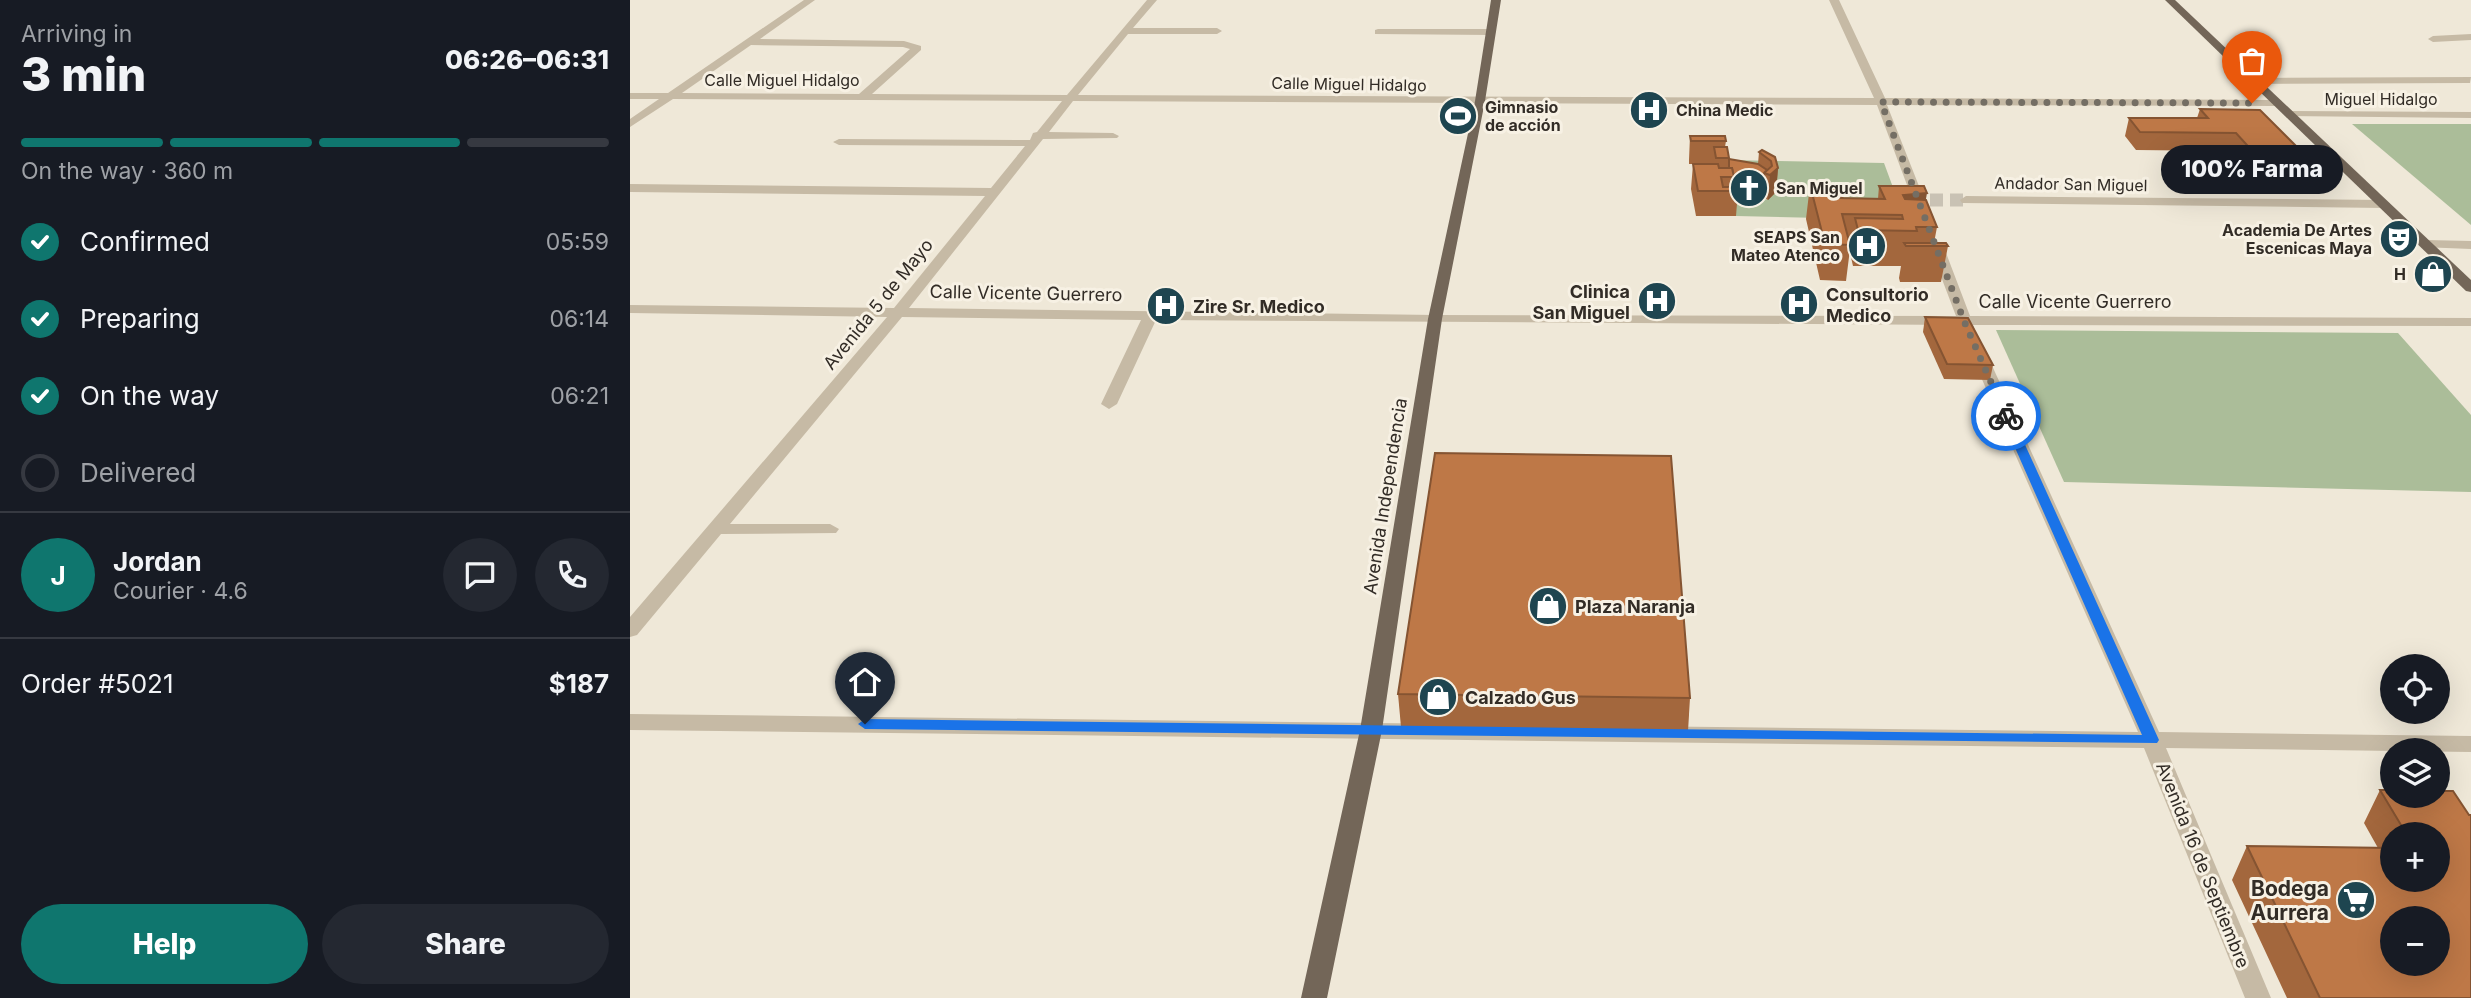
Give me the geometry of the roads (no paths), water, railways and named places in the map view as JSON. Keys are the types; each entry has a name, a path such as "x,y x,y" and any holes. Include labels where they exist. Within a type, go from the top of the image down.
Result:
{"main road":[{"name":"Avenida Independencia","path":"1314,998 1371,730 1435,319 1480,101 1496,0"},
{"path":"2170,0 2471,288"}],"street":[{"path":"630,124 810,0"},
{"name":"Avenida 5 de Mayo","path":"630,631 900,310 1034,139 1073,97 1152,0"},
{"name":"Avenida 16 de Septiembre","path":"1834,0 1925,200 1964,321 2152,740 2258,998"},
{"path":"1125,31 1217,31"},
{"path":"1378,32 1490,32"},
{"path":"2433,39 2471,37"},
{"path":"748,41 904,44 916,48 863,96"},
{"path":"2256,81 2470,80"},
{"name":"Calle Miguel Hidalgo","path":"630,96 2278,103"},
{"name":"Miguel Hidalgo","path":"2291,114 2471,115"},
{"path":"839,142 1112,136"},
{"path":"630,188 993,192"},
{"name":"Andador San Miguel","path":"1966,200 2384,204"},
{"path":"2426,244 2471,245"},
{"name":"Calle Vicente Guerrero","path":"630,309 900,310 1435,319 1706,317 1964,321 2471,322"},
{"path":"1109,404 1151,314"},
{"path":"715,529 830,529"},
{"path":"630,722 2471,744"}],"tunnel":[{"path":"1930,200 1966,200"}],"place":[{"name":"100% Farma","path":"2252,103"},
{"name":"China Medic","path":"1649,110"},
{"name":"Gimnasio de acción","path":"1458,116"},
{"name":"San Miguel","path":"1749,188"},
{"name":"Academia De Artes Escenicas Maya","path":"2399,239"},
{"name":"SEAPS San Mateo Atenco","path":"1867,246"},
{"name":"H","path":"2433,274"},
{"name":"Clinica San Miguel","path":"1657,301"},
{"name":"Consultorio Medico","path":"1799,304"},
{"name":"Zire Sr. Medico","path":"1166,306"},
{"name":"Plaza Naranja","path":"1548,606"},
{"name":"Calzado Gus","path":"1438,697"},
{"name":"Bodega Aurrera","path":"2356,900"}]}
